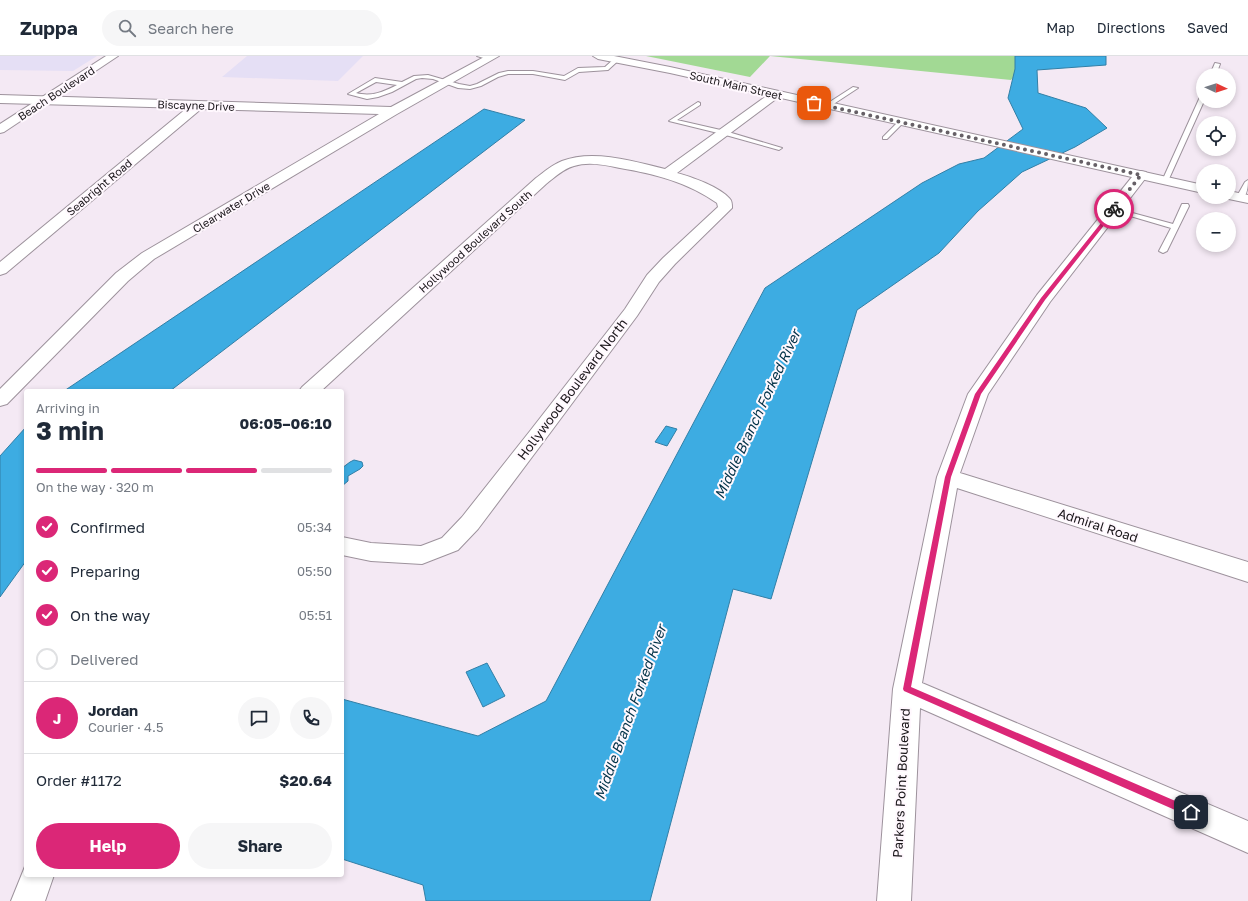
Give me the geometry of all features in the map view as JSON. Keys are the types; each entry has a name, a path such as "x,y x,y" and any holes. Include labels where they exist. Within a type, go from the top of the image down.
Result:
{"main road":[{"name":"Beach Boulevard","path":"0,129 113,56"},
{"name":"South Main Street","path":"598,56 986,140 1196,188"},
{"name":"Clearwater Drive","path":"0,400 122,277 148,256 393,111 448,82 488,57"},
{"path":"668,173 776,94"},
{"name":"Biscayne Drive","path":"0,99 393,111"},
{"name":"Seabright Road","path":"0,270 198,105"},
{"name":"Hollywood Boulevard South","path":"311,389 541,181 560,166 572,162 594,160 668,173"},
{"name":"Hollywood Boulevard North","path":"344,546 371,552 422,555 450,544 470,523 631,312 653,279 725,208 724,201 707,189 668,173"},
{"name":"Parkers Point Boulevard","path":"894,901 907,689 948,477 978,394 1043,299 1141,175"},
{"name":"Admiral Road","path":"948,477 1248,572"},
{"path":"907,689 1248,837"},
{"path":"28,901 37,877"}],"lane":[{"path":"403,84 375,80 351,94 378,98 403,84 415,77 420,76 464,87 480,86 501,74 529,72 565,78 578,70 606,69 617,59"},
{"path":"1216,68 1217,64"},
{"path":"827,106 855,88"},
{"path":"698,104 672,121 723,132 779,148"},
{"path":"1165,181 1198,108"},
{"path":"885,138 902,122"},
{"path":"1239,198 1248,182"},
{"path":"1163,251 1185,206"},
{"path":"1114,210 1176,227"}],"shaded area":[{"path":"0,56 97,56 73,71 0,70"},
{"path":"247,56 363,56 338,81 222,77"}],"green space":[{"path":"646,56 770,56 750,77"},
{"path":"770,56 1049,56 1023,66 1011,80"}],"water":[{"name":"Middle Branch Forked River","path":"1015,56 1106,56 1106,65 1037,70 1038,93 1086,108 1107,128 1075,147 1022,172 978,211 939,253 857,310 771,599 733,589 650,901 426,901 423,885 344,860 344,700 478,736 546,701 765,288 922,183 959,164 984,158 1023,129 1008,98 1015,69"},
{"path":"484,109 525,120 173,389 67,389"},
{"path":"666,426 677,429 667,446 655,442"},
{"path":"24,429 24,564 0,597 0,456"},
{"path":"354,460 362,462 363,466 348,476 348,481 344,484 344,466"},
{"path":"487,663 505,696 483,707 466,672"}],"way so far":[{"path":"814,103 1141,175 1114,209"}],"route":[{"path":"1114,209 1043,299 978,394 948,477 907,689 1191,812"}]}
